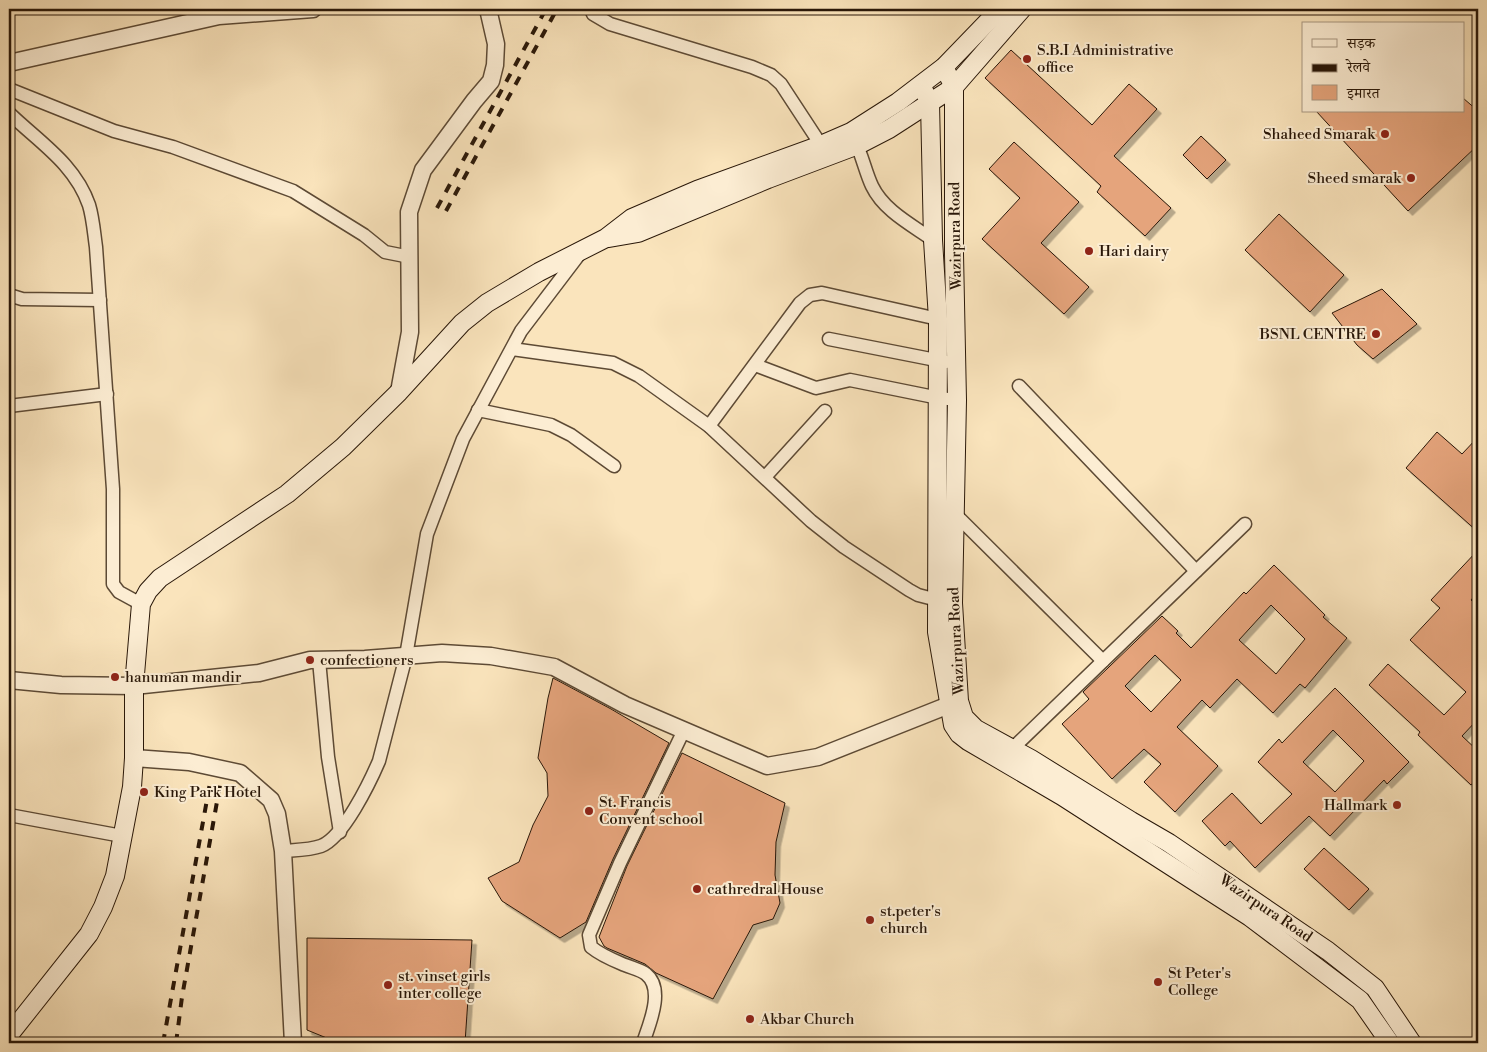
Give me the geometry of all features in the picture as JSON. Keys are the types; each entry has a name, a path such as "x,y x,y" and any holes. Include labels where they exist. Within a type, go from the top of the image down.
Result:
{"main road":[{"path":"606,238 638,233 768,179 854,138 944,67 1000,9"},
{"path":"9,1035 89,934 103,907 115,876 132,787 134,686 141,604 148,591 160,578 287,494 343,447 399,392 462,323 487,303 584,248 606,238 640,214 697,190 821,145 890,129 954,87 1022,9"},
{"name":"Wazirpura Road","path":"944,67 954,87 954,254 957,324 955,514 946,602"},
{"name":"Wazirpura Road","path":"921,85 930,103 946,602 954,703 953,725 959,734 1062,796 1250,917 1360,1000 1390,1043"},
{"name":"Wazirpura Road","path":"954,703 976,729 1169,842 1328,951 1374,988 1412,1043"}],"street":[{"path":"9,63 219,16 313,9"},
{"path":"399,392 410,332 409,212 423,170 491,81 495,65 496,44 488,9"},
{"path":"590,9 593,14 610,24 752,67 771,75 781,84 821,145"},
{"path":"9,89 114,132 173,147 293,191 364,234 385,252 410,257"},
{"path":"9,113 74,174 90,208 96,247 113,489 113,584 119,592 141,604"},
{"path":"854,138 872,187 883,203 890,210 934,240"},
{"path":"283,851 321,846 331,840 340,832 373,776 379,761 406,656 427,534 463,439 521,331 584,248"},
{"path":"709,426 800,303 810,295 817,292 938,319"},
{"path":"9,295 22,299 100,300"},
{"path":"829,339 956,364"},
{"path":"512,349 619,365 639,376 709,426 811,521 844,547 918,595 946,602"},
{"path":"755,365 816,388 850,380 957,400"},
{"path":"1019,386 1196,571"},
{"path":"9,406 107,394"},
{"path":"478,410 552,425 571,435 614,466"},
{"path":"765,477 826,411"},
{"path":"955,514 1103,661"},
{"path":"1012,750 1245,524"},
{"path":"9,680 61,685 134,686 259,673 310,660 365,659 442,653 491,656 554,667 625,704 767,766 818,757 954,703"},
{"path":"318,660 328,756 340,832"},
{"path":"644,1043 654,1010 655,993 653,982 646,973 602,956 592,947 590,936 620,863 684,730"},
{"path":"134,758 189,762 240,773 271,800 277,814 283,851 293,1043"},
{"path":"9,814 122,836"}],"building":[{"path":"1011,50 1092,125 1129,84 1157,109 1114,156 1171,208 1145,236 1097,192 1101,186 985,78"},
{"name":"Sheed smarak","path":"1464,99 1478,111 1478,145 1408,211 1317,112 1464,112"},
{"path":"1201,136 1226,160 1207,179 1183,155"},
{"path":"1014,142 1079,202 1041,243 1089,287 1064,314 982,239 1020,198 989,169"},
{"path":"1279,214 1344,275 1310,312 1245,250"},
{"name":"BSNL CENTRE","path":"1382,289 1417,324 1373,359 1357,345 1332,313"},
{"path":"1437,432 1462,454 1478,437 1478,532 1406,468"},
{"path":"1478,550 1478,592 1471,600 1478,606 1478,719 1462,736 1478,751 1478,777 1471,785 1418,735 1420,732 1369,685 1388,664 1444,715 1466,692 1410,640 1440,608 1431,600"},
{"path":"1274,565 1325,615 1323,617 1347,638 1305,688 1300,684 1273,713 1237,679 1210,708 1202,700 1177,727 1218,766 1175,812 1144,782 1161,764 1144,749 1112,779 1062,724 1089,699 1083,692 1162,616 1178,631 1176,633 1191,648 1244,592 1246,594","holes":["1271,605 1305,639 1276,674 1239,640","1155,655 1181,680 1151,712 1125,686"]},
{"name":"St. Francis Convent school","path":"553,678 669,743 613,859 586,922 560,938 502,901 488,878 519,862 533,825 548,796 547,773 538,758"},
{"path":"1335,688 1409,762 1387,784 1384,780 1330,836 1309,816 1255,868 1230,841 1225,846 1202,821 1232,793 1261,824 1292,794 1258,762 1279,739 1282,743","holes":["1333,730 1364,761 1335,792 1303,762"]},
{"name":"cathredral House","path":"682,753 785,803 776,842 775,875 780,903 773,919 753,925 713,999 656,973 645,964 607,948 599,937 627,866"},
{"path":"1324,848 1369,889 1349,910 1304,869"},
{"name":"st. vinset girls inter college","path":"307,938 472,940 465,1043 339,1043 307,1030"}],"railway":[{"path":"437,208 546,9"},
{"path":"446,211 557,9"},
{"path":"163,1043 210,783"},
{"path":"176,1043 182,997 220,785"}],"place":[{"name":"S.B.I Administrative office","path":"1027,59"},
{"name":"Shaheed Smarak","path":"1385,134"},
{"name":"Sheed smarak","path":"1411,178"},
{"name":"Hari dairy","path":"1089,251"},
{"name":"BSNL CENTRE","path":"1376,334"},
{"name":"confectioners","path":"310,660"},
{"name":"hanuman mandir","path":"115,677"},
{"name":"King Park Hotel","path":"144,792"},
{"name":"Hallmark","path":"1397,805"},
{"name":"St. Francis Convent school","path":"589,811"},
{"name":"cathredral House","path":"697,889"},
{"name":"st.peter's church","path":"870,920"},
{"name":"St Peter's College","path":"1158,982"},
{"name":"st. vinset girls inter college","path":"388,985"},
{"name":"Akbar Church","path":"750,1019"}]}
